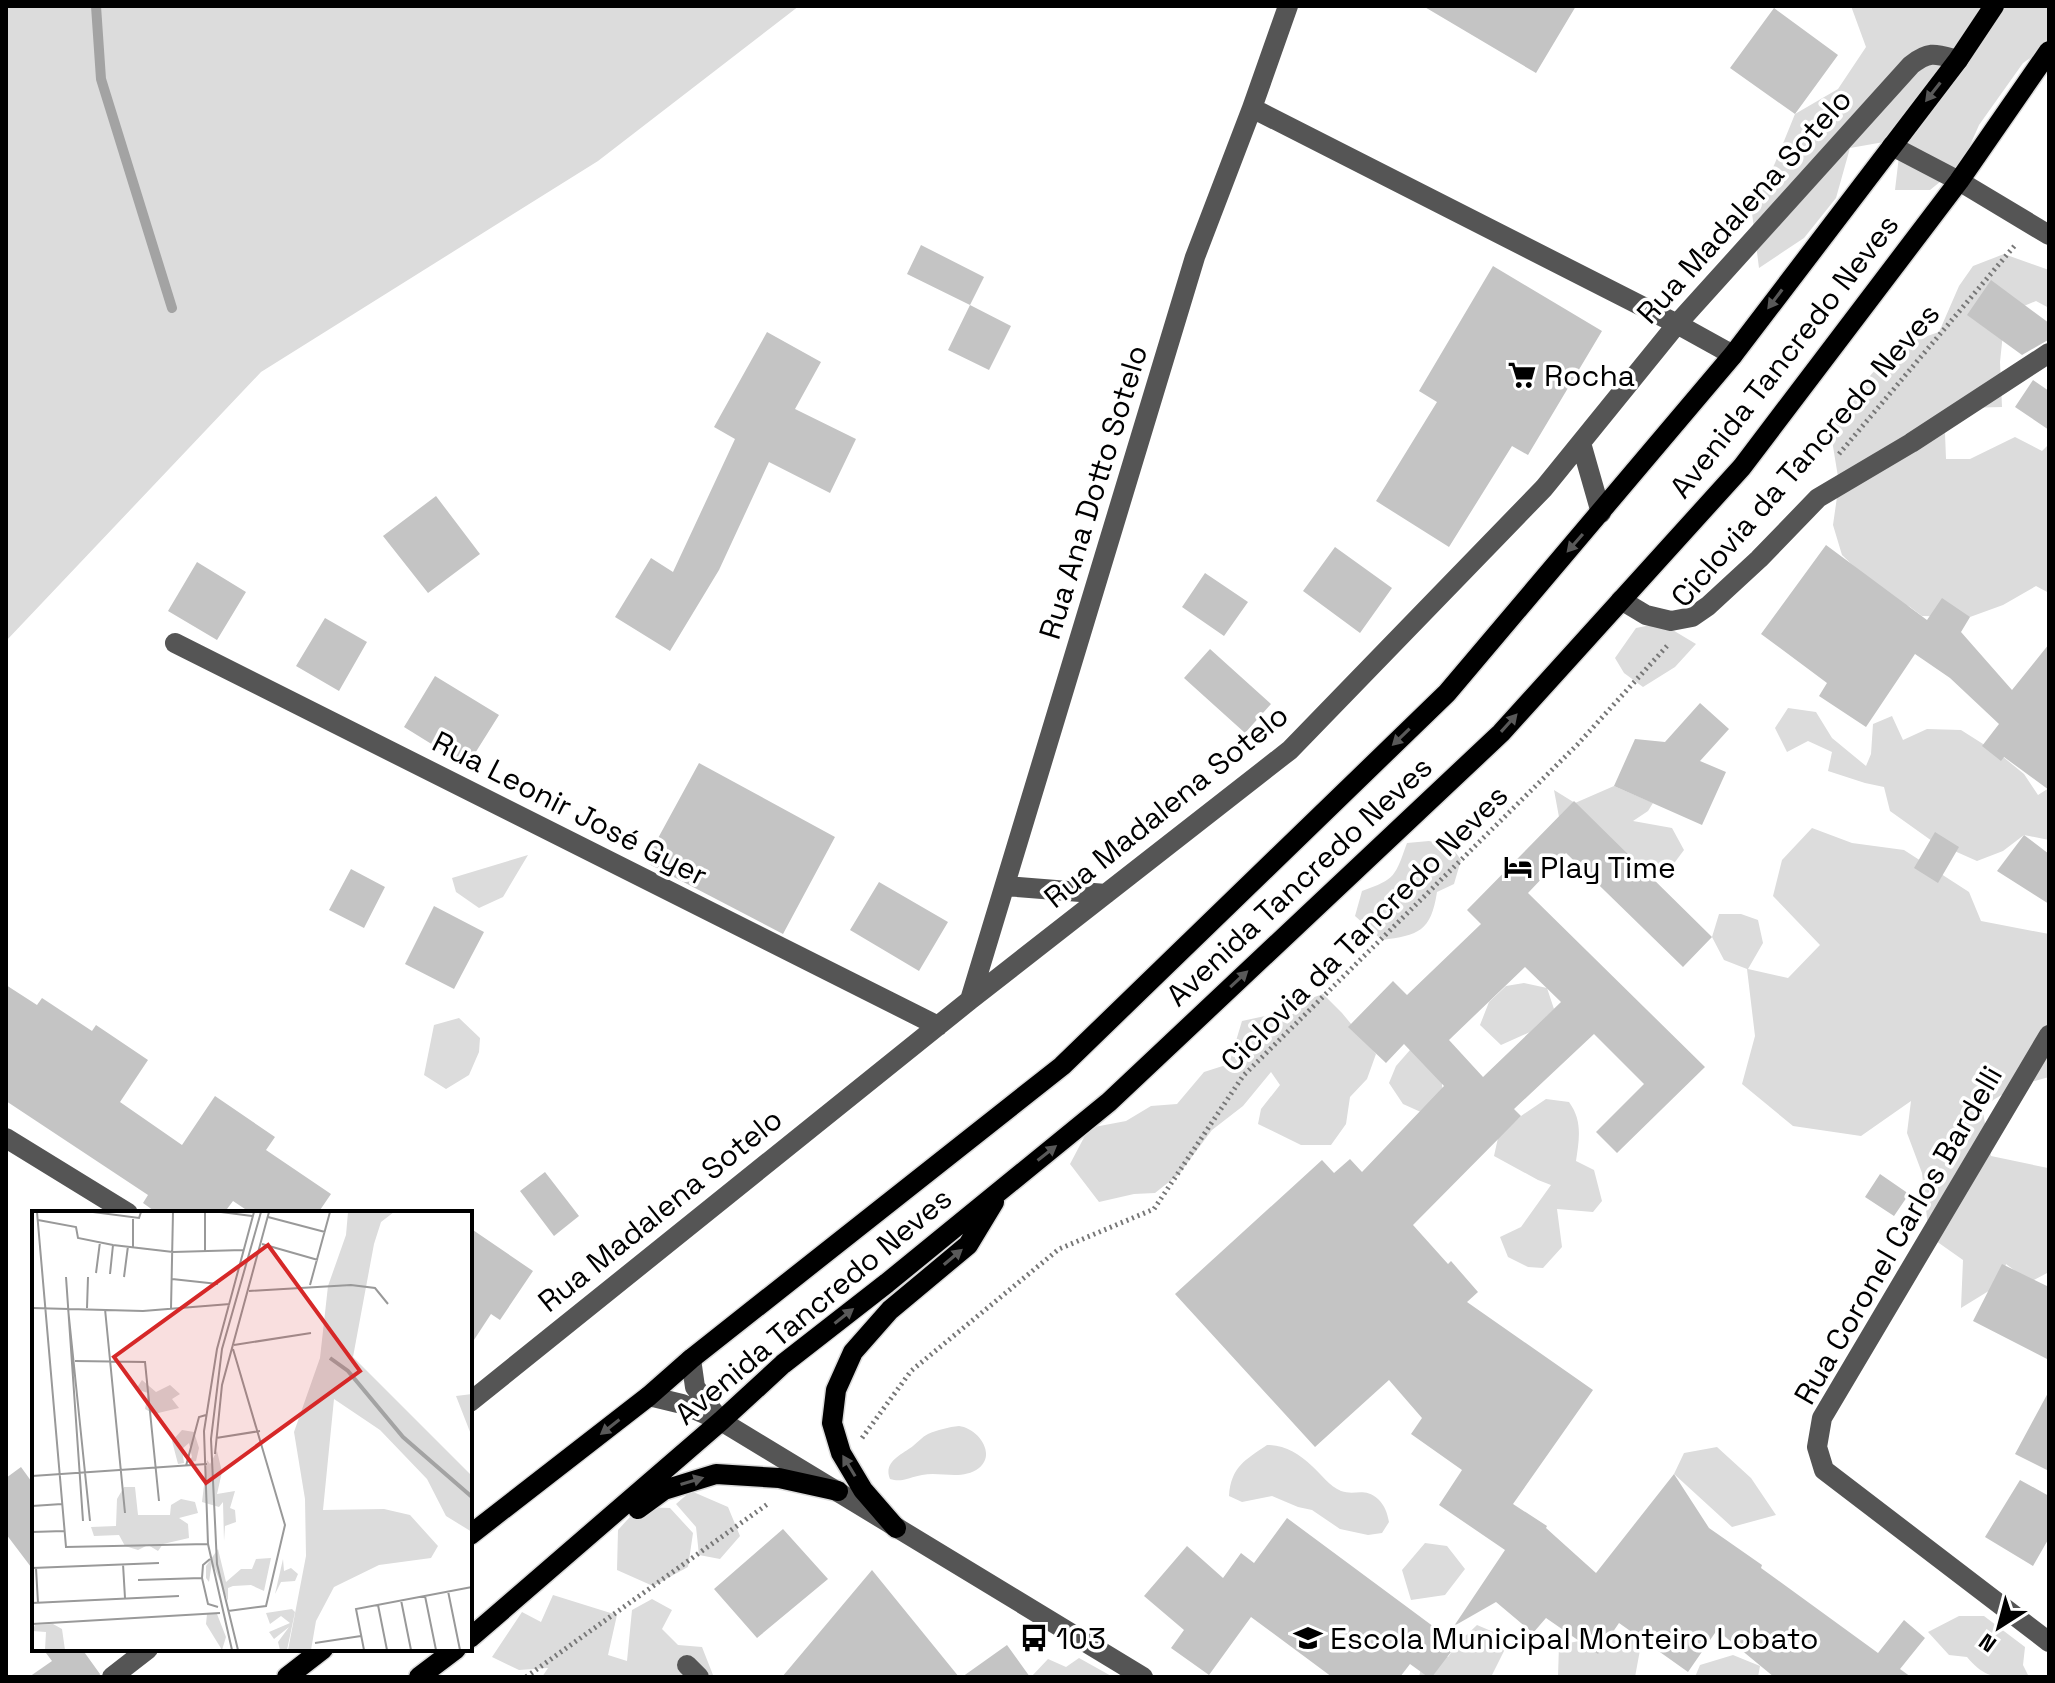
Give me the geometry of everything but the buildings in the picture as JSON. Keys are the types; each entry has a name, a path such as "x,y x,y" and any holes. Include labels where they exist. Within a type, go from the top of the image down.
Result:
{"main road":[{"name":"Avenida Tancredo Neves","path":"472,1533 1062,1066 1447,693 1733,355 1958,60 1994,6"},
{"name":"Avenida Tancredo Neves","path":"472,1636 783,1364 1109,1102 1501,733 1742,467 1959,181 2049,51"},
{"path":"896,1528 863,1490 841,1453 832,1423 836,1390 853,1352 890,1310 968,1245 1002,1188"},
{"path":"472,1636 664,1490 716,1474 779,1478 838,1491"},
{"path":"287,1677 320,1651"},
{"path":"419,1677 453,1651"}],"street":[{"name":"Rua Ana Dotto Sotelo","path":"970,1000 1195,257 1288,6"},
{"name":"Rua Madalena Sotelo","path":"472,1400 970,1000 1290,750 1544,488 1677,324 1911,65 1924,54 1958,60"},
{"path":"1252,108 1733,355"},
{"path":"1892,146 1959,181 2041,230"},
{"path":"1621,600 1646,615 1671,621 1692,617 1759,559 1818,498 1911,443 2049,353"},
{"path":"1581,443 1601,513"},
{"name":"Rua Leonir José Gyer","path":"175,643 938,1026"},
{"path":"1005,886 1106,894"},
{"name":"Rua Coronel Carlos Bardelli","path":"2049,1035 1822,1418 1817,1447 1824,1470 2049,1642"},
{"path":"6,1138 125,1211"},
{"path":"691,1359 695,1387 721,1421"},
{"path":"649,1396 682,1404 721,1421 1143,1677"},
{"path":"112,1677 145,1651"}],"path":[{"name":"Ciclovia da Tancredo Neves","path":"1838,456 2041,230"},
{"name":"Ciclovia da Tancredo Neves","path":"841,1453 863,1437 911,1371 1059,1249 1154,1209 1243,1076 1577,745 1692,617"},
{"path":"526,1677 798,1483"}],"shaded area":[{"path":"6,6 799,6 598,161 261,372 6,641"},
{"path":"1851,6 2049,6 2049,45 2023,63 1979,125 1967,152 1951,173 1930,190 1895,190 1901,139 1850,148 1836,198 1804,238 1759,268 1752,213 1795,114 1838,89 1866,47"},
{"path":"2004,254 2049,270 2049,308 2036,301 2005,314 2000,362 2002,407 1963,408 1945,433 1946,459 1970,459 2015,437 2042,451 2049,444 2049,593 2036,586 2003,605 1970,617 1922,616 1883,594 1842,555 1833,525 1839,483 1830,428 1895,347 1939,332 1959,286 1973,266"},
{"path":"1661,623 1696,644 1675,667 1643,687 1624,673 1615,658 1636,628"},
{"path":"1788,708 1816,712 1832,738 1866,766 1871,754 1873,724 1892,716 1903,740 1927,729 1961,730 2024,774 2038,795 2049,788 2049,840 2024,835 2003,851 1977,861 1932,841 1890,811 1884,787 1828,771 1832,752 1808,741 1787,752 1775,728"},
{"path":"1614,786 1653,803 1648,811 1633,821 1672,828 1684,850 1655,881 1559,817 1554,790 1575,803"},
{"path":"1812,828 1852,843 1904,850 1969,892 1981,921 2049,934 2049,1077 2016,1086 1982,1107 1991,1156 2048,1168 2049,1272 2030,1282 2006,1264 2000,1284 1961,1308 1963,1260 1929,1236 1922,1173 1907,1133 1911,1101 1861,1136 1793,1126 1742,1084 1755,1036 1747,969 1724,960 1712,937 1719,914 1741,914 1758,920 1763,943 1748,969 1788,978 1820,945 1773,896 1782,860"},
{"path":"1429,841 1451,846 1461,860 1454,884 1437,892 1431,916 1421,929 1382,940 1355,916 1362,891 1393,875 1407,843"},
{"path":"528,855 503,897 479,908 456,892 452,878"},
{"path":"1524,983 1547,988 1554,1009 1530,1032 1501,1045 1480,1025 1489,1002 1506,986"},
{"path":"1323,994 1376,1054 1367,1079 1350,1097 1346,1124 1331,1145 1301,1145 1258,1124 1261,1109 1280,1085 1271,1072 1243,1106 1212,1130 1179,1174 1155,1193 1099,1202 1070,1164 1089,1128 1126,1121 1151,1106 1177,1104 1204,1072 1229,1064 1242,1021 1293,1014 1306,1000"},
{"path":"459,1018 480,1038 479,1052 469,1075 446,1089 424,1075 434,1025"},
{"path":"1410,1050 1442,1058 1445,1103 1423,1113 1403,1104 1389,1083 1396,1066"},
{"path":"1546,1099 1569,1102 1573,1109 1579,1131 1576,1161 1594,1170 1602,1201 1593,1212 1557,1209 1562,1247 1543,1268 1528,1267 1508,1257 1500,1237 1521,1227 1551,1185 1494,1156 1498,1138 1521,1116"},
{"path":"959,1426 972,1431 982,1442 986,1455 979,1468 958,1475 929,1474 902,1480 890,1479 891,1463 922,1438"},
{"path":"1267,1445 1286,1448 1297,1454 1341,1491 1368,1493 1378,1499 1389,1522 1382,1533 1368,1535 1340,1529 1312,1510 1272,1496 1242,1502 1229,1496 1236,1471"},
{"path":"1717,1447 1751,1478 1776,1515 1732,1527 1674,1474 1684,1453"},
{"path":"691,1491 728,1507 740,1536 720,1559 699,1555 696,1527 676,1504"},
{"path":"639,1507 670,1508 693,1533 688,1567 653,1586 617,1570 618,1530"},
{"path":"1425,1543 1447,1546 1465,1569 1445,1595 1411,1600 1402,1570"},
{"path":"553,1595 617,1615 608,1655 627,1661 632,1610 652,1599 672,1610 662,1629 678,1645 702,1647 713,1675 542,1677 548,1668 519,1670 492,1657 522,1612 541,1622"},
{"path":"1959,1616 1984,1616 2025,1647 2023,1665 2029,1677 1994,1676 1981,1670 1967,1657 1949,1655 1928,1632"},
{"path":"1477,1625 1510,1639 1491,1677 1419,1677 1426,1646 1448,1657"},
{"path":"1589,1639 1642,1639 1635,1677 1558,1677 1559,1645"},
{"path":"1733,1655 1760,1666 1758,1677 1695,1677 1700,1665"},
{"path":"1079,1658 1113,1677 1031,1677 1048,1659 1066,1667"}],"waterway":[{"path":"96,6 101,79 172,308"}],"place":[{"name":"Rocha","path":"1522,375"},
{"name":"Play Time","path":"1518,867"},
{"name":"103","path":"1034,1638"},
{"name":"Escola Municipal Monteiro Lobato","path":"1308,1638"}]}
